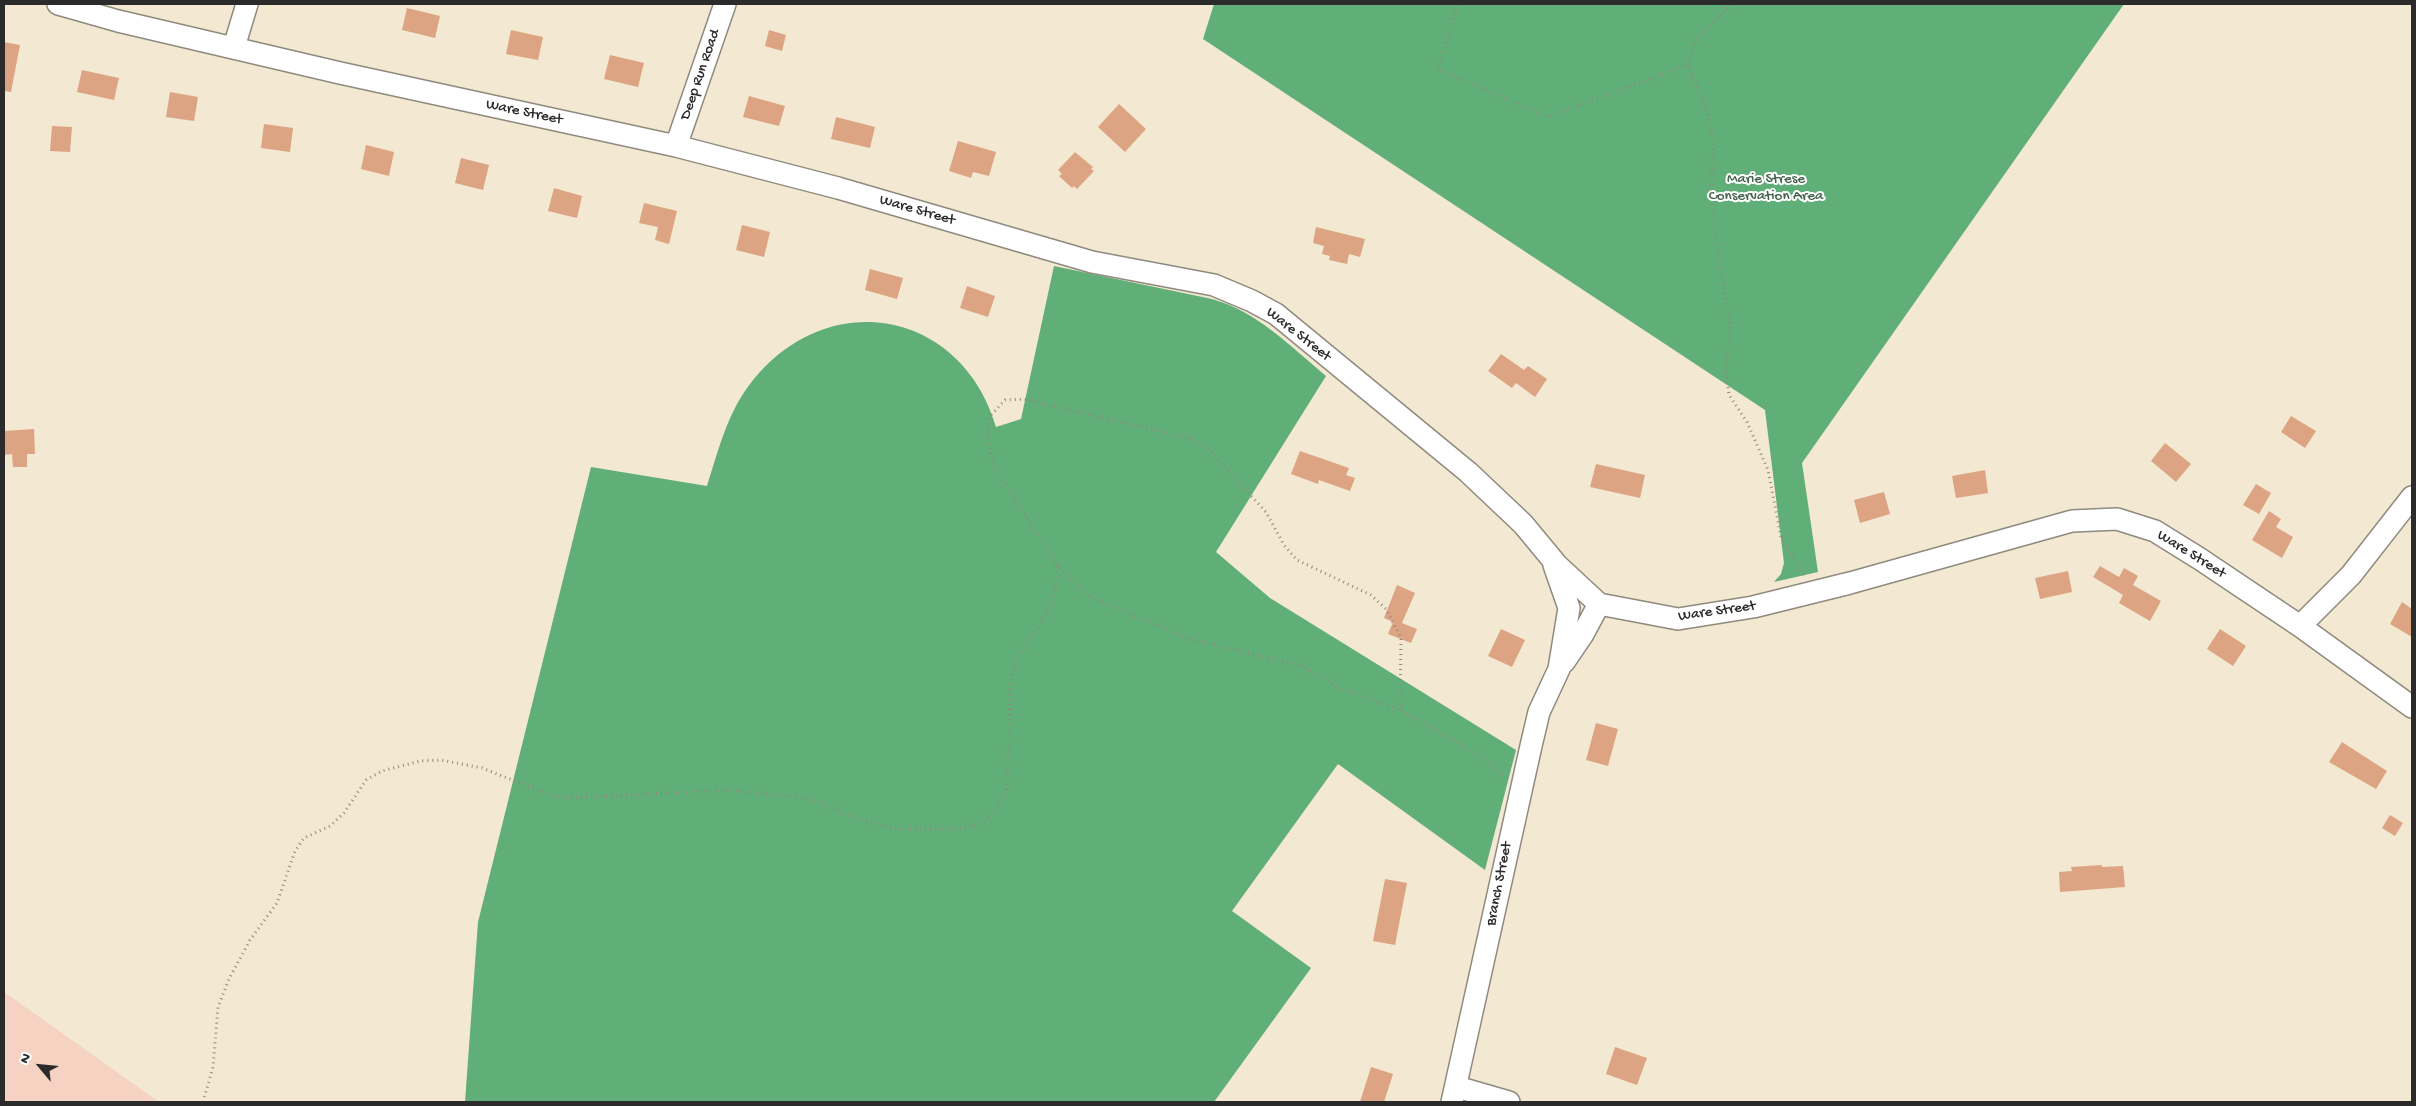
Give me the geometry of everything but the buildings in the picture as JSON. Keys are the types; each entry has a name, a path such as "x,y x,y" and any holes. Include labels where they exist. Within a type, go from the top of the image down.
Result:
{"street":[{"name":"Ware Street","path":"58,4 118,21 340,73 676,146 838,188 1092,262 1214,285 1252,301 1282,319 1468,472 1523,524 1552,559 1599,604 1678,620 1734,610 1850,583 2072,521 2117,519 2155,531 2300,626 2412,707"},
{"path":"234,47 247,4"},
{"name":"Deep Run Road","path":"676,146 725,4"},
{"path":"2300,626 2351,576 2412,497"},
{"name":"Branch Street","path":"1552,559 1569,608 1559,669"},
{"name":"Branch Street","path":"1455,1094 1520,790 1540,712 1559,669 1583,634 1599,604"},
{"path":"1455,1094 1509,1102"}],"path":[{"path":"1458,4 1438,69 1548,117 1688,65"},
{"path":"1731,4 1695,41 1688,65 1708,112 1713,140 1711,199 1730,326 1726,373 1729,396 1747,422 1768,470 1781,538 1805,575"},
{"path":"1400,710 1401,638 1386,609 1371,595 1297,560 1284,545 1266,512 1209,450 1193,439 1024,398 1005,400 991,415 987,432 993,464 1057,565 1090,597 1190,639 1302,666 1340,688 1400,710 1481,756 1520,790"},
{"path":"203,1102 213,1067 218,1008 229,979 250,940 276,903 295,851 304,838 330,826 344,813 366,780 382,771 420,761 440,760 482,768 553,796 566,798 724,790 807,798 856,818 895,829 959,828 981,823 997,810 1007,792 1010,682 1016,660 1039,627 1055,593 1057,565"}],"shaded area":[{"path":"4,992 159,1102 4,1102"}],"green space":[{"name":"Marie Strese Conservation Area","path":"1214,4 2124,4 1802,463 1818,572 1774,582 1781,574 1784,563 1765,410 1203,39"},
{"path":"1054,266 1212,299 1229,305 1244,312 1273,331 1326,376 1216,552 1270,598 1516,750 1485,870 1338,764 1232,911 1311,968 1214,1102 465,1102 478,922 591,467 707,486 721,441 733,412 759,373 791,346 825,329 861,322 896,325 928,338 957,359 980,389 996,427 1021,419"}]}
